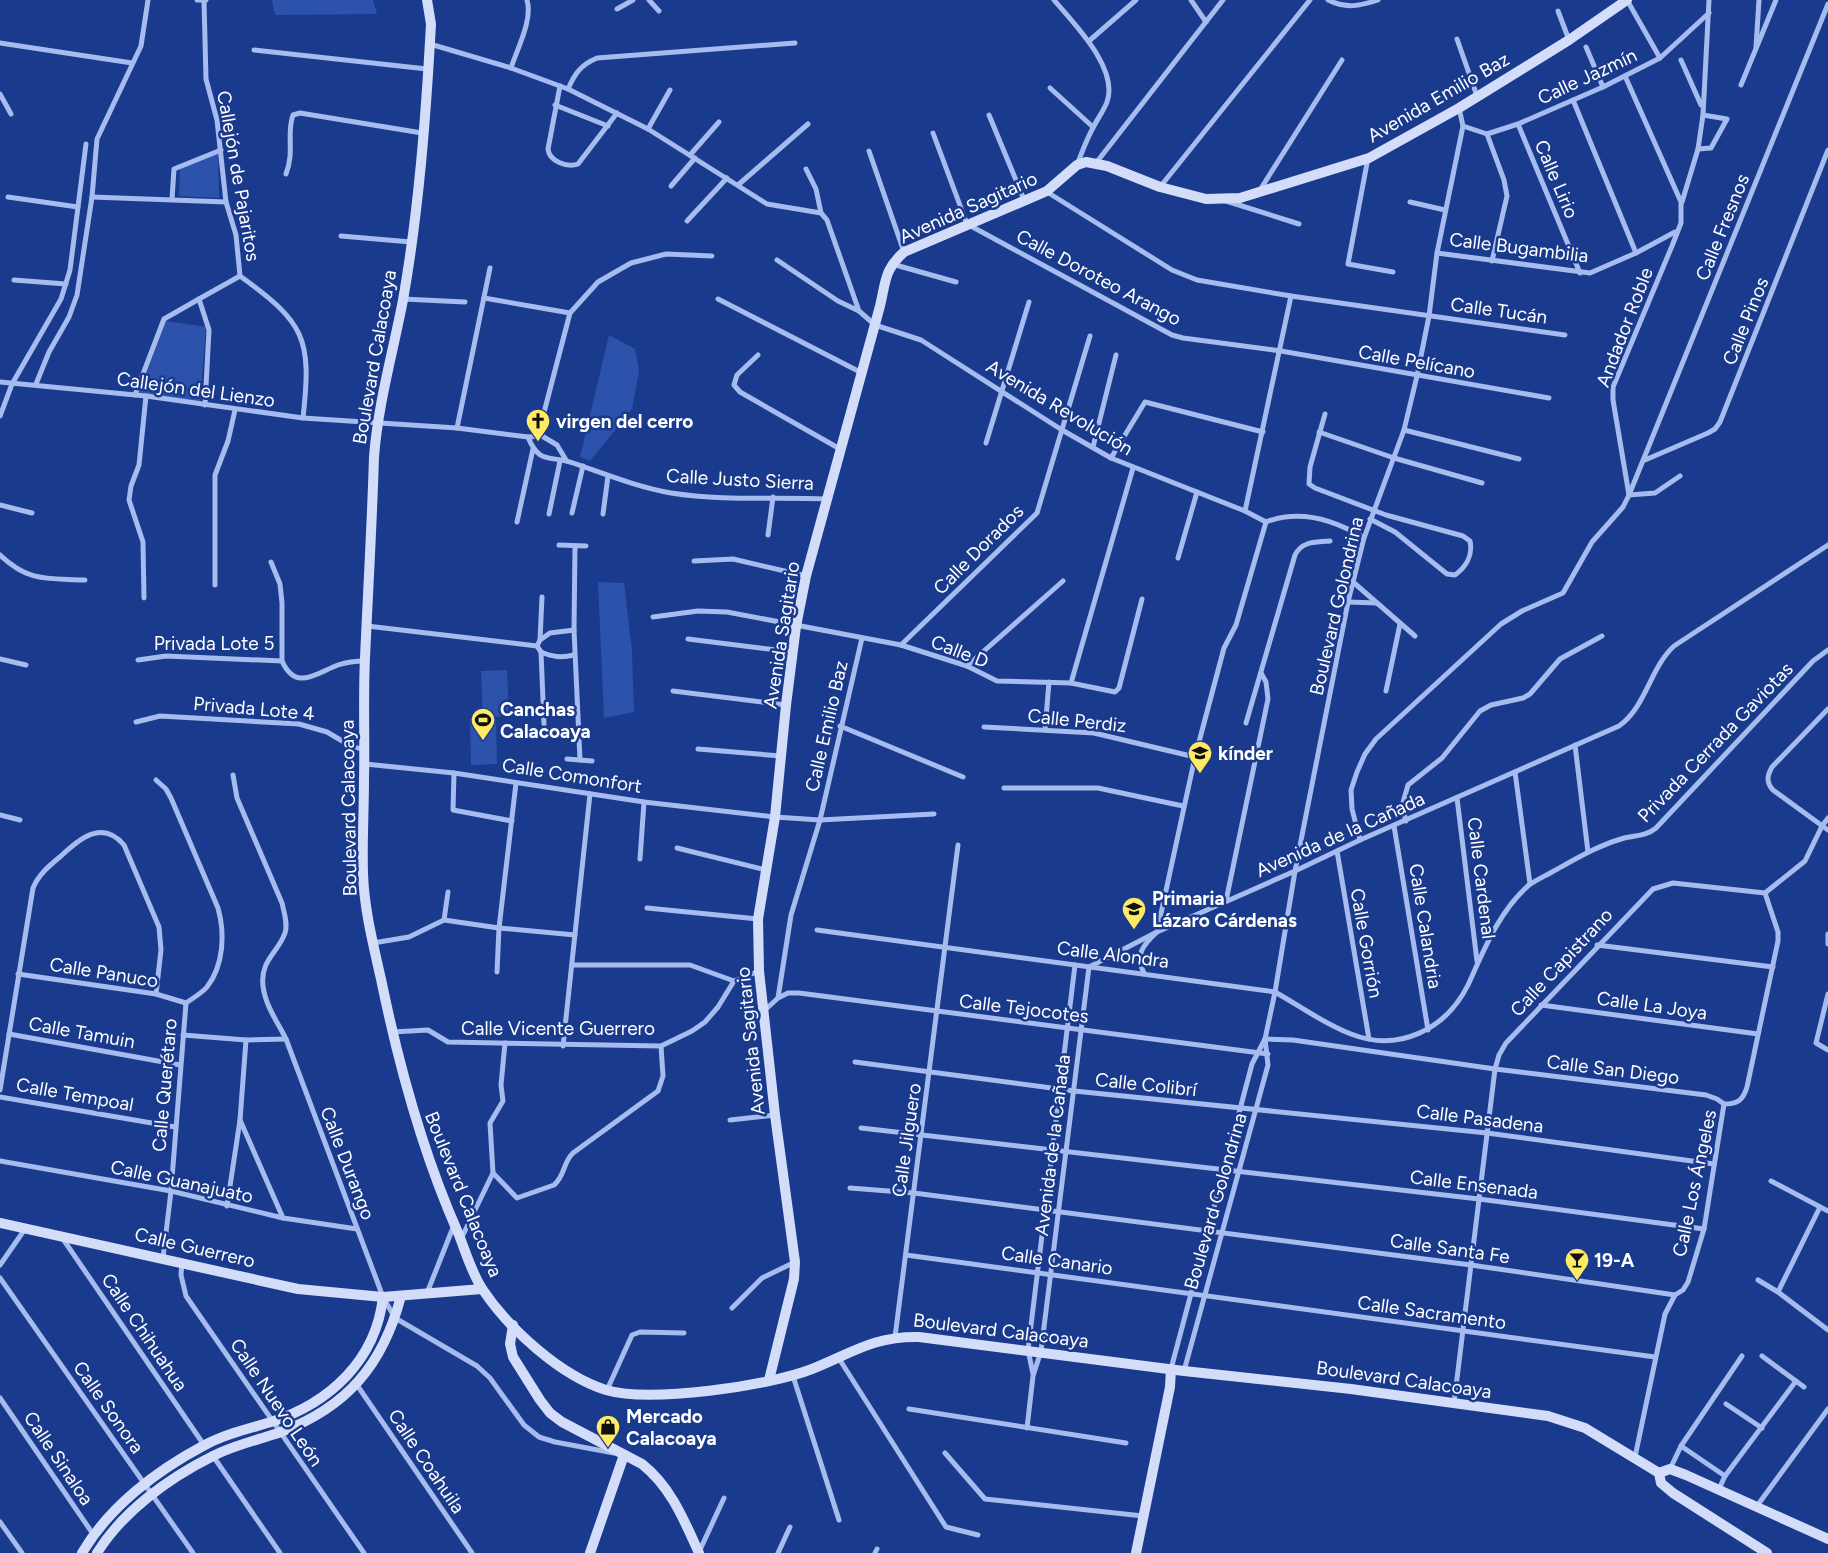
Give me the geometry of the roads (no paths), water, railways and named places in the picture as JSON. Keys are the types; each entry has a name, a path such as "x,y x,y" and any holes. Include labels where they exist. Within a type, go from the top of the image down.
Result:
{"street":[{"path":"36,384 49,352 69,318 77,295 92,197 97,139 144,34 148,0"},
{"path":"196,0 205,1"},
{"name":"Boulevard Calacoaya","path":"427,0 431,24 430,44 411,242 403,299 377,424 365,661 363,874 373,943 391,1032 408,1099 428,1160 482,1289 513,1325 551,1361 569,1373 607,1390 634,1394 678,1394 769,1380 792,1375 877,1340 895,1337 919,1337 1040,1351 1184,1371 1246,1376 1454,1403 1565,1420 1585,1428 1635,1457 1658,1473 1661,1483 1674,1493 1767,1553"},
{"path":"511,68 527,20 529,6 527,0"},
{"path":"617,9 633,0"},
{"path":"649,0 659,11"},
{"path":"1054,0 1089,41 1108,83 1109,93 1106,104 1093,127 1077,165 1096,163 1160,187 1206,199 1224,200 1299,224"},
{"path":"1089,41 1136,0"},
{"path":"1191,0 1206,22"},
{"path":"1096,163 1223,0"},
{"path":"1160,187 1310,0"},
{"path":"1328,0 1345,6 1356,7 1378,0"},
{"path":"1627,0 1660,58"},
{"name":"Avenida Emilio Baz","path":"1224,200 1258,193 1368,158 1459,108 1569,40 1627,0"},
{"path":"1681,202 1698,149 1703,115 1709,0"},
{"path":"1755,52 1759,0"},
{"path":"1741,85 1776,0"},
{"name":"Callejón de Pajaritos","path":"205,1 205,69 217,120 226,202 236,235 240,276 285,310 300,334 307,358 307,384 303,418"},
{"name":"Calle Fresnos","path":"1360,840 1352,810 1351,790 1356,772 1376,739 1511,616 1563,593 1592,542 1623,507 1645,460 1828,4"},
{"path":"1558,11 1569,40"},
{"name":"Calle Jazmín","path":"1487,134 1518,124 1603,87 1660,58 1709,13"},
{"path":"1457,39 1477,96"},
{"path":"0,43 132,63"},
{"path":"568,89 574,73 585,63 597,58 795,43"},
{"path":"430,44 511,68 568,89 648,128 767,204 821,212"},
{"path":"1586,47 1603,87"},
{"path":"254,50 427,69"},
{"path":"1258,193 1342,60"},
{"path":"1681,60 1702,106"},
{"path":"1625,76 1681,202"},
{"path":"560,86 548,149 549,154 555,160 570,165 578,164 618,113"},
{"path":"1050,88 1093,127"},
{"path":"648,128 670,90"},
{"path":"0,94 11,114"},
{"path":"1573,100 1636,253"},
{"path":"555,105 608,126"},
{"path":"1459,108 1463,126 1487,134 1504,180 1507,196 1492,261"},
{"path":"286,174 292,153 290,122 293,115 300,113 422,133"},
{"path":"989,115 1024,202"},
{"path":"1698,149 1711,148 1728,119 1703,115"},
{"path":"671,186 719,122"},
{"path":"738,185 808,124"},
{"name":"Calle Lirio","path":"1518,124 1580,273"},
{"name":"Boulevard Golondrina","path":"1171,1369 1240,1110 1257,1052 1264,1039 1275,992 1295,871 1348,602 1364,538 1404,430 1429,316 1437,253 1463,126"},
{"path":"933,133 967,224"},
{"path":"0,416 12,384 61,299 66,284 86,144"},
{"path":"172,199 174,169 221,150"},
{"name":"Calle Pinos","path":"1645,460 1708,433 1715,429 1720,422 1828,150"},
{"path":"869,151 904,252"},
{"path":"1368,158 1348,264 1393,272"},
{"name":"Avenida Sagitario","path":"769,1380 794,1279 795,1262 775,1115 765,1010 759,970 758,919 775,817 796,626 806,576 875,326 886,276 891,264 904,252 1047,191 1077,165"},
{"path":"806,168 816,189 821,212 827,220 859,310"},
{"path":"687,221 727,178"},
{"name":"Calle Tucán","path":"1047,191 1183,276 1291,296 1565,335"},
{"path":"8,197 78,207"},
{"path":"92,197 226,202"},
{"path":"1410,202 1445,210"},
{"name":"Andador Roble","path":"1629,496 1613,400 1613,387 1681,223 1681,202"},
{"name":"Calle Doroteo Arango","path":"967,224 1172,335 1281,351"},
{"name":"Calle Bugambilia","path":"1437,253 1580,273 1597,271 1672,236 1677,230"},
{"path":"341,236 411,242"},
{"path":"542,420 570,313 598,282 632,263 666,254 712,256"},
{"path":"777,260 838,302 859,310 875,326"},
{"path":"891,264 956,282"},
{"path":"457,428 490,268"},
{"path":"135,395 164,320 240,276"},
{"path":"14,280 66,284"},
{"path":"1245,511 1281,351 1291,296"},
{"path":"484,298 570,313"},
{"path":"199,299 209,330 204,405"},
{"path":"403,299 465,302"},
{"path":"718,299 862,373"},
{"path":"986,443 1029,302"},
{"name":"Avenida Revolución","path":"875,326 921,340 1062,430 1111,458 1245,511 1263,521"},
{"name":"Calle Dorados","path":"901,646 1037,513 1090,336"},
{"name":"Calle Pelícano","path":"1281,351 1549,398"},
{"path":"758,355 737,375 734,385 740,392 840,449"},
{"path":"1093,447 1116,356"},
{"name":"Callejón del Lienzo","path":"0,382 146,396 235,410 377,424"},
{"path":"144,598 143,542 128,500 139,465 146,396"},
{"path":"1111,458 1145,402 1262,432"},
{"path":"215,586 215,475 230,435 235,410"},
{"path":"1325,414 1308,476 1309,484 1314,488 1373,511 1463,536 1470,541 1472,548 1462,570 1455,575 1447,574 1396,532 1370,520"},
{"path":"377,424 457,428 528,437 542,436 550,439 557,445 563,461 549,514"},
{"path":"1404,430 1519,459"},
{"path":"1319,432 1394,458 1482,483"},
{"path":"517,522 533,449 528,437"},
{"name":"Calle Justo Sierra","path":"533,449 538,455 583,466 608,476 672,493 705,496 827,499"},
{"path":"572,513 583,466"},
{"path":"1070,684 1134,468"},
{"path":"603,514 608,476"},
{"path":"1629,496 1655,493 1680,476"},
{"path":"1178,558 1197,492"},
{"path":"768,535 773,497"},
{"path":"0,505 32,513"},
{"path":"1144,973 1139,961 1140,955 1148,941 1157,932 1195,757 1227,641 1236,625 1263,521 1280,517 1321,518 1330,520 1364,538"},
{"path":"1246,723 1299,547 1330,540"},
{"path":"560,545 586,546"},
{"name":"Avenida de la Cañada","path":"1033,1376 1040,1351 1089,967 1157,932 1360,840 1610,731 1627,720 1663,658 1674,646 1828,545"},
{"path":"575,546 574,655 580,760"},
{"path":"0,555 14,568 30,576 85,580"},
{"path":"694,560 733,559 806,576"},
{"name":"Privada Lote 5","path":"138,660 166,656 282,661 281,593 271,562"},
{"path":"967,666 1063,581"},
{"path":"1353,582 1415,636"},
{"path":"537,646 540,640 542,597"},
{"name":"Calle D","path":"653,617 713,610 901,646 967,666 997,681 1049,682 1115,692 1119,688 1142,598"},
{"path":"1348,602 1377,603"},
{"path":"1386,691 1400,624"},
{"path":"367,626 537,646 541,652 544,724"},
{"path":"540,640 550,633 574,630"},
{"path":"1406,821 1402,806 1408,785 1442,758 1480,711 1491,705 1523,698 1530,694 1560,659 1602,636"},
{"name":"Calle Emilio Baz","path":"778,998 791,915 820,820 840,726 862,638"},
{"path":"688,639 793,652"},
{"name":"Privada Cerrada Gaviotas","path":"1530,884 1588,852 1622,838 1648,834 1656,828 1814,661 1828,650"},
{"path":"541,652 552,657 563,658 574,655"},
{"path":"0,659 26,665"},
{"path":"282,661 286,669 299,679 308,678 338,665 365,661"},
{"path":"1226,901 1268,699 1266,682 1261,673"},
{"path":"1045,730 1049,682"},
{"path":"673,691 786,705"},
{"path":"1828,709 1772,767 1768,775 1768,783 1773,790 1828,830"},
{"name":"Privada Lote 4","path":"136,722 160,716 299,724 327,732 349,745 364,750"},
{"path":"840,726 963,777"},
{"name":"Calle Perdiz","path":"984,727 1108,735 1195,757"},
{"path":"1575,745 1588,852"},
{"path":"698,749 782,756"},
{"path":"568,759 592,761"},
{"name":"Calle Comonfort","path":"365,764 454,773 644,802 775,817 820,820 934,814"},
{"path":"1275,992 1335,1028 1369,1039 1398,1040 1428,1030 1448,1014 1459,1001 1502,917 1530,884 1515,772"},
{"path":"454,773 453,810 512,821"},
{"name":"Calle Durango","path":"233,775 237,798 282,903 286,919 285,933 268,958 264,972 263,985 266,999 286,1039 383,1297 395,1318"},
{"path":"156,780 166,789 171,798 218,908 222,925 222,945 217,970 207,987 186,1003"},
{"path":"497,972 499,928 516,783"},
{"path":"1004,788 1098,788 1183,806"},
{"path":"564,1046 590,794"},
{"name":"Calle Cardenal","path":"1457,798 1478,962"},
{"path":"640,859 644,802"},
{"path":"0,815 20,820"},
{"path":"1765,893 1805,861 1822,826 1828,818"},
{"name":"Calle Calandria","path":"1394,826 1428,1030"},
{"path":"0,1090 33,888 41,873 85,837 98,833 108,833 117,837 124,844 159,928 161,950 156,994"},
{"name":"Calle Jilguero","path":"895,1337 947,947 958,845"},
{"path":"678,848 766,870"},
{"name":"Calle Gorrión","path":"1336,852 1369,1039"},
{"name":"Calle Capistrano","path":"1454,1403 1495,1069 1506,1043 1644,896 1662,885 1673,884 1765,893"},
{"path":"444,920 448,892"},
{"name":"Calle Los Ángeles","path":"1635,1457 1664,1314 1675,1295 1683,1290 1688,1282 1704,1229 1724,1104 1736,1104 1744,1097 1773,967 1778,932 1765,893"},
{"path":"646,908 758,919"},
{"path":"373,943 410,937 444,920 499,928 575,935"},
{"name":"Calle Alondra","path":"817,930 1275,992"},
{"path":"1828,934 1828,944"},
{"path":"1597,945 1773,967"},
{"path":"572,965 690,965 734,982 759,970"},
{"name":"Avenida de la Cañada","path":"1033,1376 1028,1350 1075,965"},
{"name":"Calle Panuco","path":"18,974 156,994 186,1003"},
{"name":"Calle Vicente Guerrero","path":"391,1032 428,1030 448,1042 564,1046 662,1046 692,1031 705,1022 718,1008 734,982"},
{"name":"Calle Tejocotes","path":"778,998 788,993 799,993 1268,1054"},
{"path":"1828,994 1816,1043 1828,1050"},
{"path":"765,1010 778,998"},
{"name":"Calle Querétaro","path":"163,1258 186,1003"},
{"name":"Calle La Joya","path":"1541,1005 1758,1034"},
{"name":"Calle Tamuin","path":"9,1034 180,1065"},
{"path":"183,1035 246,1040 286,1039"},
{"name":"Boulevard Golondrina","path":"1184,1371 1268,1065 1268,1054 1264,1039"},
{"name":"Calle San Diego","path":"1264,1039 1293,1040 1495,1069 1706,1095 1724,1104"},
{"path":"227,1206 240,1120 246,1040"},
{"path":"461,1240 493,1173 490,1123 503,1101 501,1085 505,1043"},
{"path":"493,1173 517,1198 554,1185 559,1181 567,1158 658,1091 663,1076 662,1046"},
{"name":"Calle Colibrí","path":"855,1062 1074,1091 1240,1110"},
{"name":"Calle Tempoal","path":"0,1097 175,1127"},
{"name":"Calle Pasadena","path":"1240,1110 1487,1133 1714,1164"},
{"path":"730,1120 775,1115"},
{"path":"240,1120 283,1218"},
{"name":"Calle Ensenada","path":"861,1128 1479,1200 1704,1229"},
{"name":"Calle Guanajuato","path":"0,1160 170,1191 283,1218 358,1229"},
{"path":"1771,1181 1828,1211"},
{"name":"Calle Santa Fe","path":"850,1188 914,1193 1471,1265 1675,1295"},
{"path":"1778,1292 1802,1247 1820,1207"},
{"name":"Calle Guerrero","path":"0,1223 298,1289 383,1297 482,1289"},
{"path":"427,1293 454,1225"},
{"path":"0,1265 25,1228"},
{"name":"Calle Chihuahua","path":"61,1236 204,1446"},
{"name":"Calle Canario","path":"906,1255 1204,1296"},
{"name":"Calle Nuevo León","path":"182,1262 181,1275 186,1296 279,1433 364,1553"},
{"path":"732,1308 762,1278 795,1262"},
{"name":"Calle Sonora","path":"0,1278 193,1553"},
{"path":"1758,1280 1778,1292 1828,1330"},
{"path":"102,1551 126,1518 152,1495 213,1456 312,1420 337,1403 357,1385 372,1364 395,1318 401,1296"},
{"name":"Calle Sacramento","path":"1204,1296 1655,1357"},
{"path":"82,1553 93,1534 145,1484 204,1446 238,1430 272,1422 304,1409 327,1394 348,1375 362,1358 374,1337 381,1316 383,1297"},
{"path":"395,1318 478,1366 490,1378 524,1425 539,1436 555,1442 624,1455"},
{"path":"513,1325 510,1344 513,1357 550,1413 562,1422 642,1464 662,1481 699,1553"},
{"path":"607,1390 632,1335 640,1332 684,1333"},
{"path":"1670,1470 1681,1446 1742,1356"},
{"path":"1762,1356 1804,1387"},
{"path":"838,1357 946,1526 978,1535"},
{"path":"1136,1553 1170,1387 1171,1369"},
{"path":"1170,1387 1184,1371"},
{"path":"792,1375 839,1520"},
{"path":"1027,1428 1033,1376"},
{"path":"1719,1489 1725,1476 1796,1381"},
{"name":"Calle Coahuila","path":"357,1385 472,1553"},
{"name":"Calle Sinaloa","path":"0,1398 93,1534"},
{"path":"1726,1404 1762,1428"},
{"path":"909,1409 1126,1443"},
{"path":"1757,1506 1828,1409"},
{"path":"1681,1446 1725,1476"},
{"path":"945,1453 985,1499 1144,1516"},
{"path":"590,1553 624,1455"},
{"path":"213,1456 280,1553"},
{"path":"1658,1473 1670,1470 1719,1489 1828,1539"},
{"path":"699,1553 724,1498"},
{"path":"0,1522 22,1553"},
{"path":"778,1553 790,1527"}],"place":[{"name":"virgen del cerro","path":"538,442"},
{"name":"Canchas Calacoaya","path":"483,741"},
{"name":"kínder","path":"1200,774"},
{"name":"Primaria Lázaro Cárdenas","path":"1134,930"},
{"name":"19-A","path":"1577,1281"},
{"name":"Mercado Calacoaya","path":"608,1448"}]}
